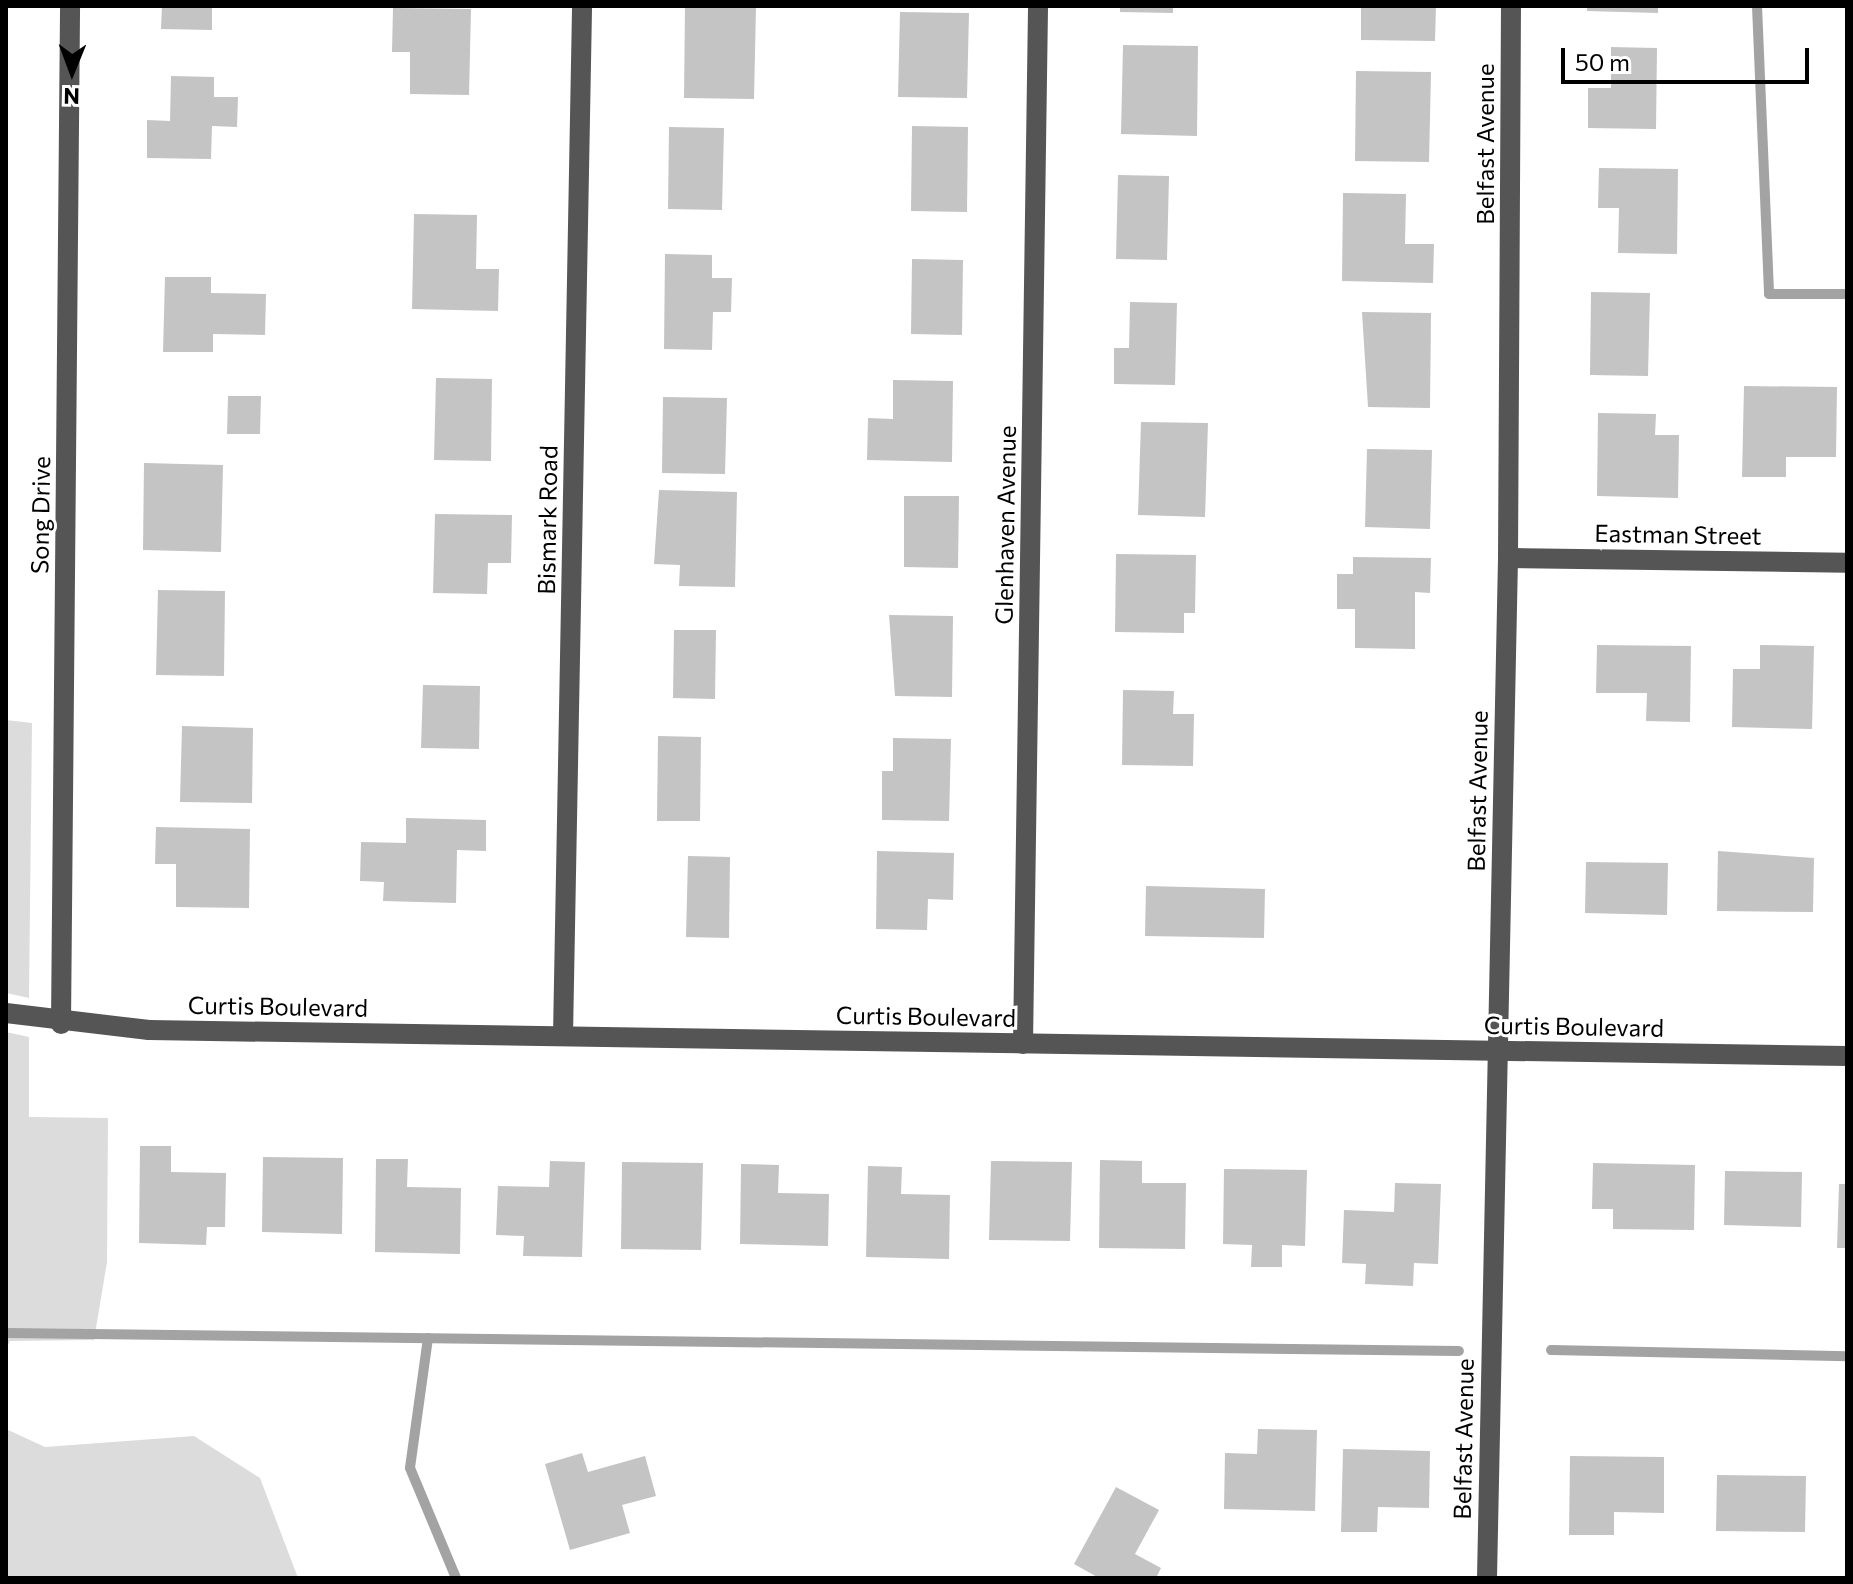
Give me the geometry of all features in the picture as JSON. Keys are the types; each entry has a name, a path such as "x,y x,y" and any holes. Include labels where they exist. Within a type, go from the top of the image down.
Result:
{"street":[{"name":"Song Drive","path":"61,1024 70,6"},
{"name":"Bismark Road","path":"563,1036 582,6"},
{"name":"Glenhaven Avenue","path":"1023,1044 1038,6"},
{"name":"Belfast Avenue","path":"1487,1578 1508,558 1511,6"},
{"name":"Eastman Street","path":"1508,558 1847,563"},
{"name":"Curtis Boulevard","path":"6,1013 61,1024 563,1036 1847,1056"}],"shaded area":[{"path":"6,720 32,723 29,998 6,993"},
{"path":"6,1032 29,1037 29,1117 108,1118 107,1262 94,1340 10,1341 6,1349"},
{"path":"6,1429 45,1447 194,1436 260,1478 298,1578 6,1578"}],"building":[{"path":"162,6 212,6 212,30 161,29"},
{"path":"685,6 756,6 754,99 684,98"},
{"path":"1120,6 1173,6 1173,13 1120,12"},
{"path":"1361,6 1436,6 1435,41 1361,40"},
{"path":"1587,6 1658,6 1658,13 1587,11"},
{"path":"393,8 471,9 469,95 410,94 410,52 392,52"},
{"path":"900,12 969,13 967,98 898,97"},
{"path":"1123,45 1198,46 1197,136 1121,134"},
{"path":"1611,47 1657,48 1656,129 1588,128 1588,88 1611,88"},
{"path":"1356,71 1431,72 1429,162 1355,161"},
{"path":"171,76 214,77 214,97 238,97 237,127 212,126 211,159 147,158 147,120 170,121"},
{"path":"912,126 968,127 967,212 911,211"},
{"path":"669,127 724,128 722,210 668,209"},
{"path":"1599,168 1678,169 1677,254 1618,253 1619,208 1598,208"},
{"path":"1118,175 1169,176 1167,260 1116,259"},
{"path":"1343,193 1406,194 1405,244 1434,244 1433,283 1342,281"},
{"path":"414,214 477,215 476,269 499,269 498,311 412,309"},
{"path":"665,254 712,255 712,278 732,278 731,312 713,312 712,350 664,349"},
{"path":"912,259 963,260 962,335 911,334"},
{"path":"165,277 211,277 211,293 266,294 265,335 213,334 213,352 163,352"},
{"path":"1591,292 1650,293 1648,376 1590,375"},
{"path":"1130,302 1177,303 1175,385 1114,384 1114,348 1129,348"},
{"path":"1362,312 1431,313 1430,408 1368,407"},
{"path":"436,378 492,379 491,461 434,460"},
{"path":"893,380 953,381 952,462 867,460 868,418 893,419"},
{"path":"1744,386 1837,387 1836,457 1786,457 1786,477 1742,477"},
{"path":"228,396 261,396 260,434 227,434"},
{"path":"663,397 727,398 725,474 662,473"},
{"path":"1598,413 1656,414 1655,435 1679,435 1678,498 1597,496"},
{"path":"1141,422 1208,423 1205,517 1138,515"},
{"path":"1367,449 1432,450 1430,529 1365,527"},
{"path":"144,463 223,465 221,552 143,550"},
{"path":"659,490 737,492 735,587 679,586 680,565 654,564"},
{"path":"904,496 959,496 958,568 904,567"},
{"path":"435,514 512,515 511,563 488,563 487,594 433,593"},
{"path":"1116,554 1196,555 1195,613 1184,613 1184,633 1115,632"},
{"path":"1353,557 1431,558 1430,593 1415,592 1415,649 1355,648 1355,609 1337,609 1337,574 1353,574"},
{"path":"158,590 225,591 224,676 156,675"},
{"path":"889,615 953,616 952,697 895,696"},
{"path":"674,630 716,630 715,699 673,698"},
{"path":"1597,645 1691,646 1690,722 1646,721 1647,693 1596,693"},
{"path":"1760,645 1814,646 1812,729 1732,727 1733,669 1760,669"},
{"path":"423,685 480,686 479,749 421,748"},
{"path":"1123,690 1174,691 1173,714 1194,714 1193,766 1122,765"},
{"path":"182,726 253,728 252,803 180,802"},
{"path":"658,736 701,737 700,821 657,821"},
{"path":"893,738 951,739 949,821 882,820 882,771 893,771"},
{"path":"406,818 486,820 486,851 457,850 456,903 383,901 384,882 360,881 361,842 406,843"},
{"path":"156,827 250,829 249,908 176,907 176,864 155,864"},
{"path":"877,851 954,853 953,900 928,899 927,930 876,929"},
{"path":"1718,851 1814,858 1813,912 1717,911"},
{"path":"688,856 730,857 729,938 686,937"},
{"path":"1586,862 1668,863 1667,915 1585,913"},
{"path":"1146,886 1265,889 1264,938 1145,936"},
{"path":"140,1146 171,1146 171,1172 226,1173 225,1227 207,1227 206,1245 139,1243"},
{"path":"263,1157 343,1158 342,1234 262,1232"},
{"path":"376,1159 408,1159 407,1187 461,1188 460,1254 375,1252"},
{"path":"1100,1160 1142,1161 1142,1183 1186,1183 1185,1249 1099,1248"},
{"path":"550,1161 585,1162 582,1257 523,1256 524,1236 496,1235 498,1186 549,1187"},
{"path":"991,1161 1072,1162 1070,1241 989,1240"},
{"path":"622,1162 703,1163 701,1250 621,1249"},
{"path":"1593,1163 1695,1165 1694,1230 1613,1229 1613,1209 1592,1209"},
{"path":"741,1164 779,1165 778,1193 829,1194 828,1246 740,1244"},
{"path":"868,1166 902,1167 901,1194 950,1195 949,1259 866,1257"},
{"path":"1224,1169 1307,1170 1305,1246 1282,1245 1282,1267 1251,1267 1252,1245 1223,1244"},
{"path":"1725,1171 1802,1172 1801,1227 1724,1225"},
{"path":"1395,1183 1441,1184 1438,1264 1414,1263 1413,1286 1365,1284 1366,1264 1342,1263 1344,1210 1394,1212"},
{"path":"1839,1184 1847,1184 1847,1248 1837,1248"},
{"path":"1258,1429 1317,1430 1315,1511 1224,1509 1225,1453 1257,1454"},
{"path":"1343,1449 1430,1451 1429,1508 1378,1507 1377,1532 1341,1532"},
{"path":"582,1453 588,1472 645,1456 656,1496 622,1505 630,1533 570,1550 545,1464"},
{"path":"1570,1456 1664,1457 1664,1513 1614,1512 1614,1535 1569,1535"},
{"path":"1717,1475 1806,1476 1805,1532 1716,1531"},
{"path":"1116,1487 1159,1510 1135,1554 1161,1568 1156,1578 1099,1578 1074,1564"}],"waterway":[{"path":"1757,6 1769,294 1847,294"},
{"path":"6,1333 1459,1351"},
{"path":"428,1338 410,1468 456,1578"},
{"path":"1551,1350 1847,1356"}]}
